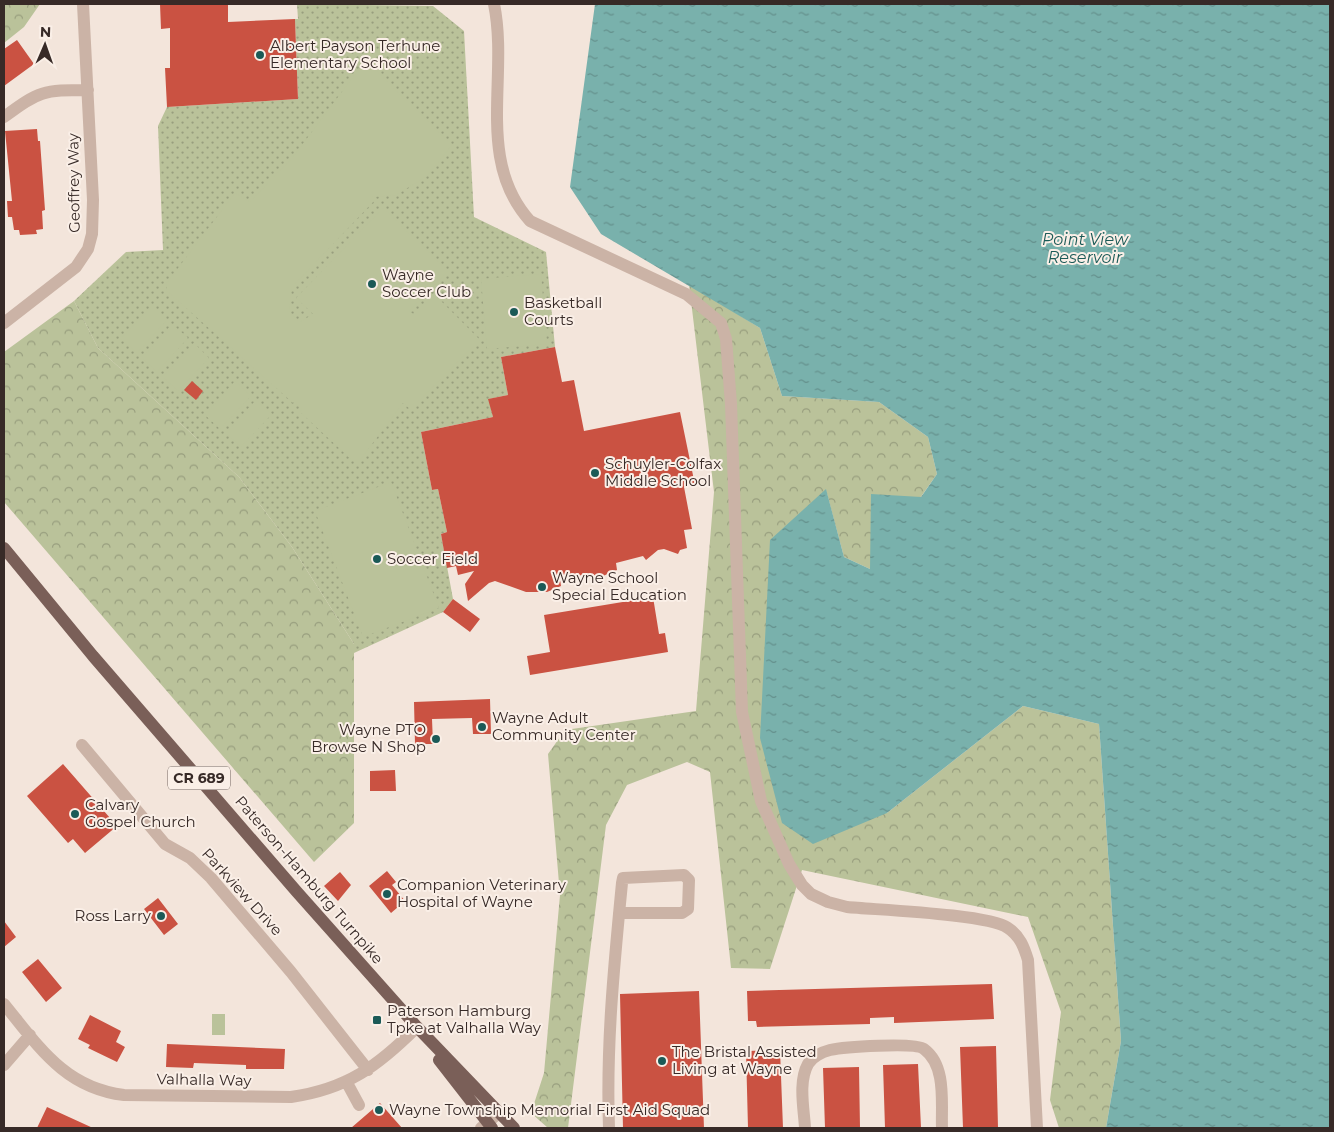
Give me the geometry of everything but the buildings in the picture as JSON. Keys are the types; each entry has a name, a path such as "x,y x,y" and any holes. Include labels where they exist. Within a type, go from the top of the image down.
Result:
{"main road":[{"name":"Paterson-Hamburg Turnpike","path":"4,548 118,685 417,1027 514,1128"},
{"name":"Paterson-Hamburg Turnpike","path":"417,1027 487,1127"}],"street":[{"name":"Geoffrey Way","path":"4,323 66,276 82,260 88,248 94,219 83,4"},
{"path":"494,4 499,49 497,127 501,165 507,187 518,208 530,221 686,294 721,323 726,339 731,404 742,712 761,801 773,833 802,886 811,894 828,902 847,907 986,921 1007,927 1018,936 1028,960 1036,1128"},
{"path":"4,117 29,98 43,92 88,90"},
{"name":"Parkview Drive","path":"82,745 166,844 190,858 211,878 291,972 368,1070"},
{"path":"608,1128 609,1016 619,913 623,878 684,875 689,880 688,909 682,913 619,913"},
{"name":"Valhalla Way","path":"4,1004 30,1036 62,1070 80,1082 111,1093 291,1097 324,1090 368,1070 386,1058 417,1027"},
{"path":"4,1065 30,1036"},
{"path":"804,1128 805,1072 809,1062 818,1054 830,1050 856,1047 913,1046 923,1048 939,1070 942,1128"},
{"path":"346,1081 359,1105"},
{"path":"487,1127 500,1112"}],"green space":[{"path":"4,4 40,4 24,27 4,43"},
{"path":"297,4 433,6 464,31 474,217 546,252 555,347 501,357 508,395 489,399 493,417 421,432 432,490 438,489 447,532 441,534 453,599 443,612 354,653 354,644 292,547 239,477 98,348 74,301 126,252 163,250 158,126 167,107 298,99 295,19 298,19"},
{"path":"362,65 370,65 452,145 427,176 396,195 372,197 375,200 292,287 289,312 300,322 313,314 296,298 383,208 448,271 409,311 415,315 435,295 480,340 410,409 403,403 360,460 352,460 300,412 302,409 167,291 166,284 235,193 250,202 293,157"},
{"name":"Basketball Courts","path":"541,274 547,344 487,349 481,279"},
{"path":"689,284 760,328 782,396 879,402 928,437 937,474 870,569 844,557 826,490 887,813 1023,706 1099,724 1121,1041 1106,1128 1059,1128 1050,1100 1061,1012 1028,917 802,870 770,969 731,968 710,772 687,762 627,785 606,825 568,1128 548,1128 531,1113 544,1073 560,895 548,754 565,730 696,711 714,492"},
{"path":"74,301 98,348 239,477 292,547 354,644 354,823 314,862 4,502 4,352"},
{"path":"152,305 167,320 137,353 121,339"},
{"path":"172,324 188,338 157,372 142,358"},
{"path":"194,343 209,358 178,391 163,377"},
{"path":"235,381 251,396 220,429 205,415"},
{"path":"256,400 272,414 241,447 226,433"},
{"name":"Soccer Field","path":"391,482 439,608 363,637 315,511"},
{"path":"212,1014 225,1014 225,1035 212,1035"}],"water":[{"name":"Point View Reservoir","path":"595,4 1330,4 1330,1128 1106,1128 1121,1041 1099,724 1023,706 887,813 813,844 782,823 760,738 770,540 826,489 844,557 870,569 871,494 921,497 937,474 928,437 879,402 782,396 760,328 601,234 570,187"}],"place":[{"name":"Albert Payson Terhune Elementary School","path":"260,55"},
{"name":"Wayne Soccer Club","path":"372,284"},
{"name":"Basketball Courts","path":"514,312"},
{"name":"Schuyler-Colfax Middle School","path":"595,473"},
{"name":"Soccer Field","path":"377,559"},
{"name":"Wayne School Special Education","path":"542,587"},
{"name":"Wayne Adult Community Center","path":"482,727"},
{"name":"Wayne PTO Browse N Shop","path":"436,739"},
{"name":"Calvary Gospel Church","path":"75,814"},
{"name":"Companion Veterinary Hospital of Wayne","path":"387,894"},
{"name":"Ross Larry","path":"161,916"},
{"name":"Paterson Hamburg Tpke at Valhalla Way","path":"377,1020"},
{"name":"The Bristal Assisted Living at Wayne","path":"662,1061"},
{"name":"Wayne Township Memorial First Aid Squad","path":"379,1110"}]}
